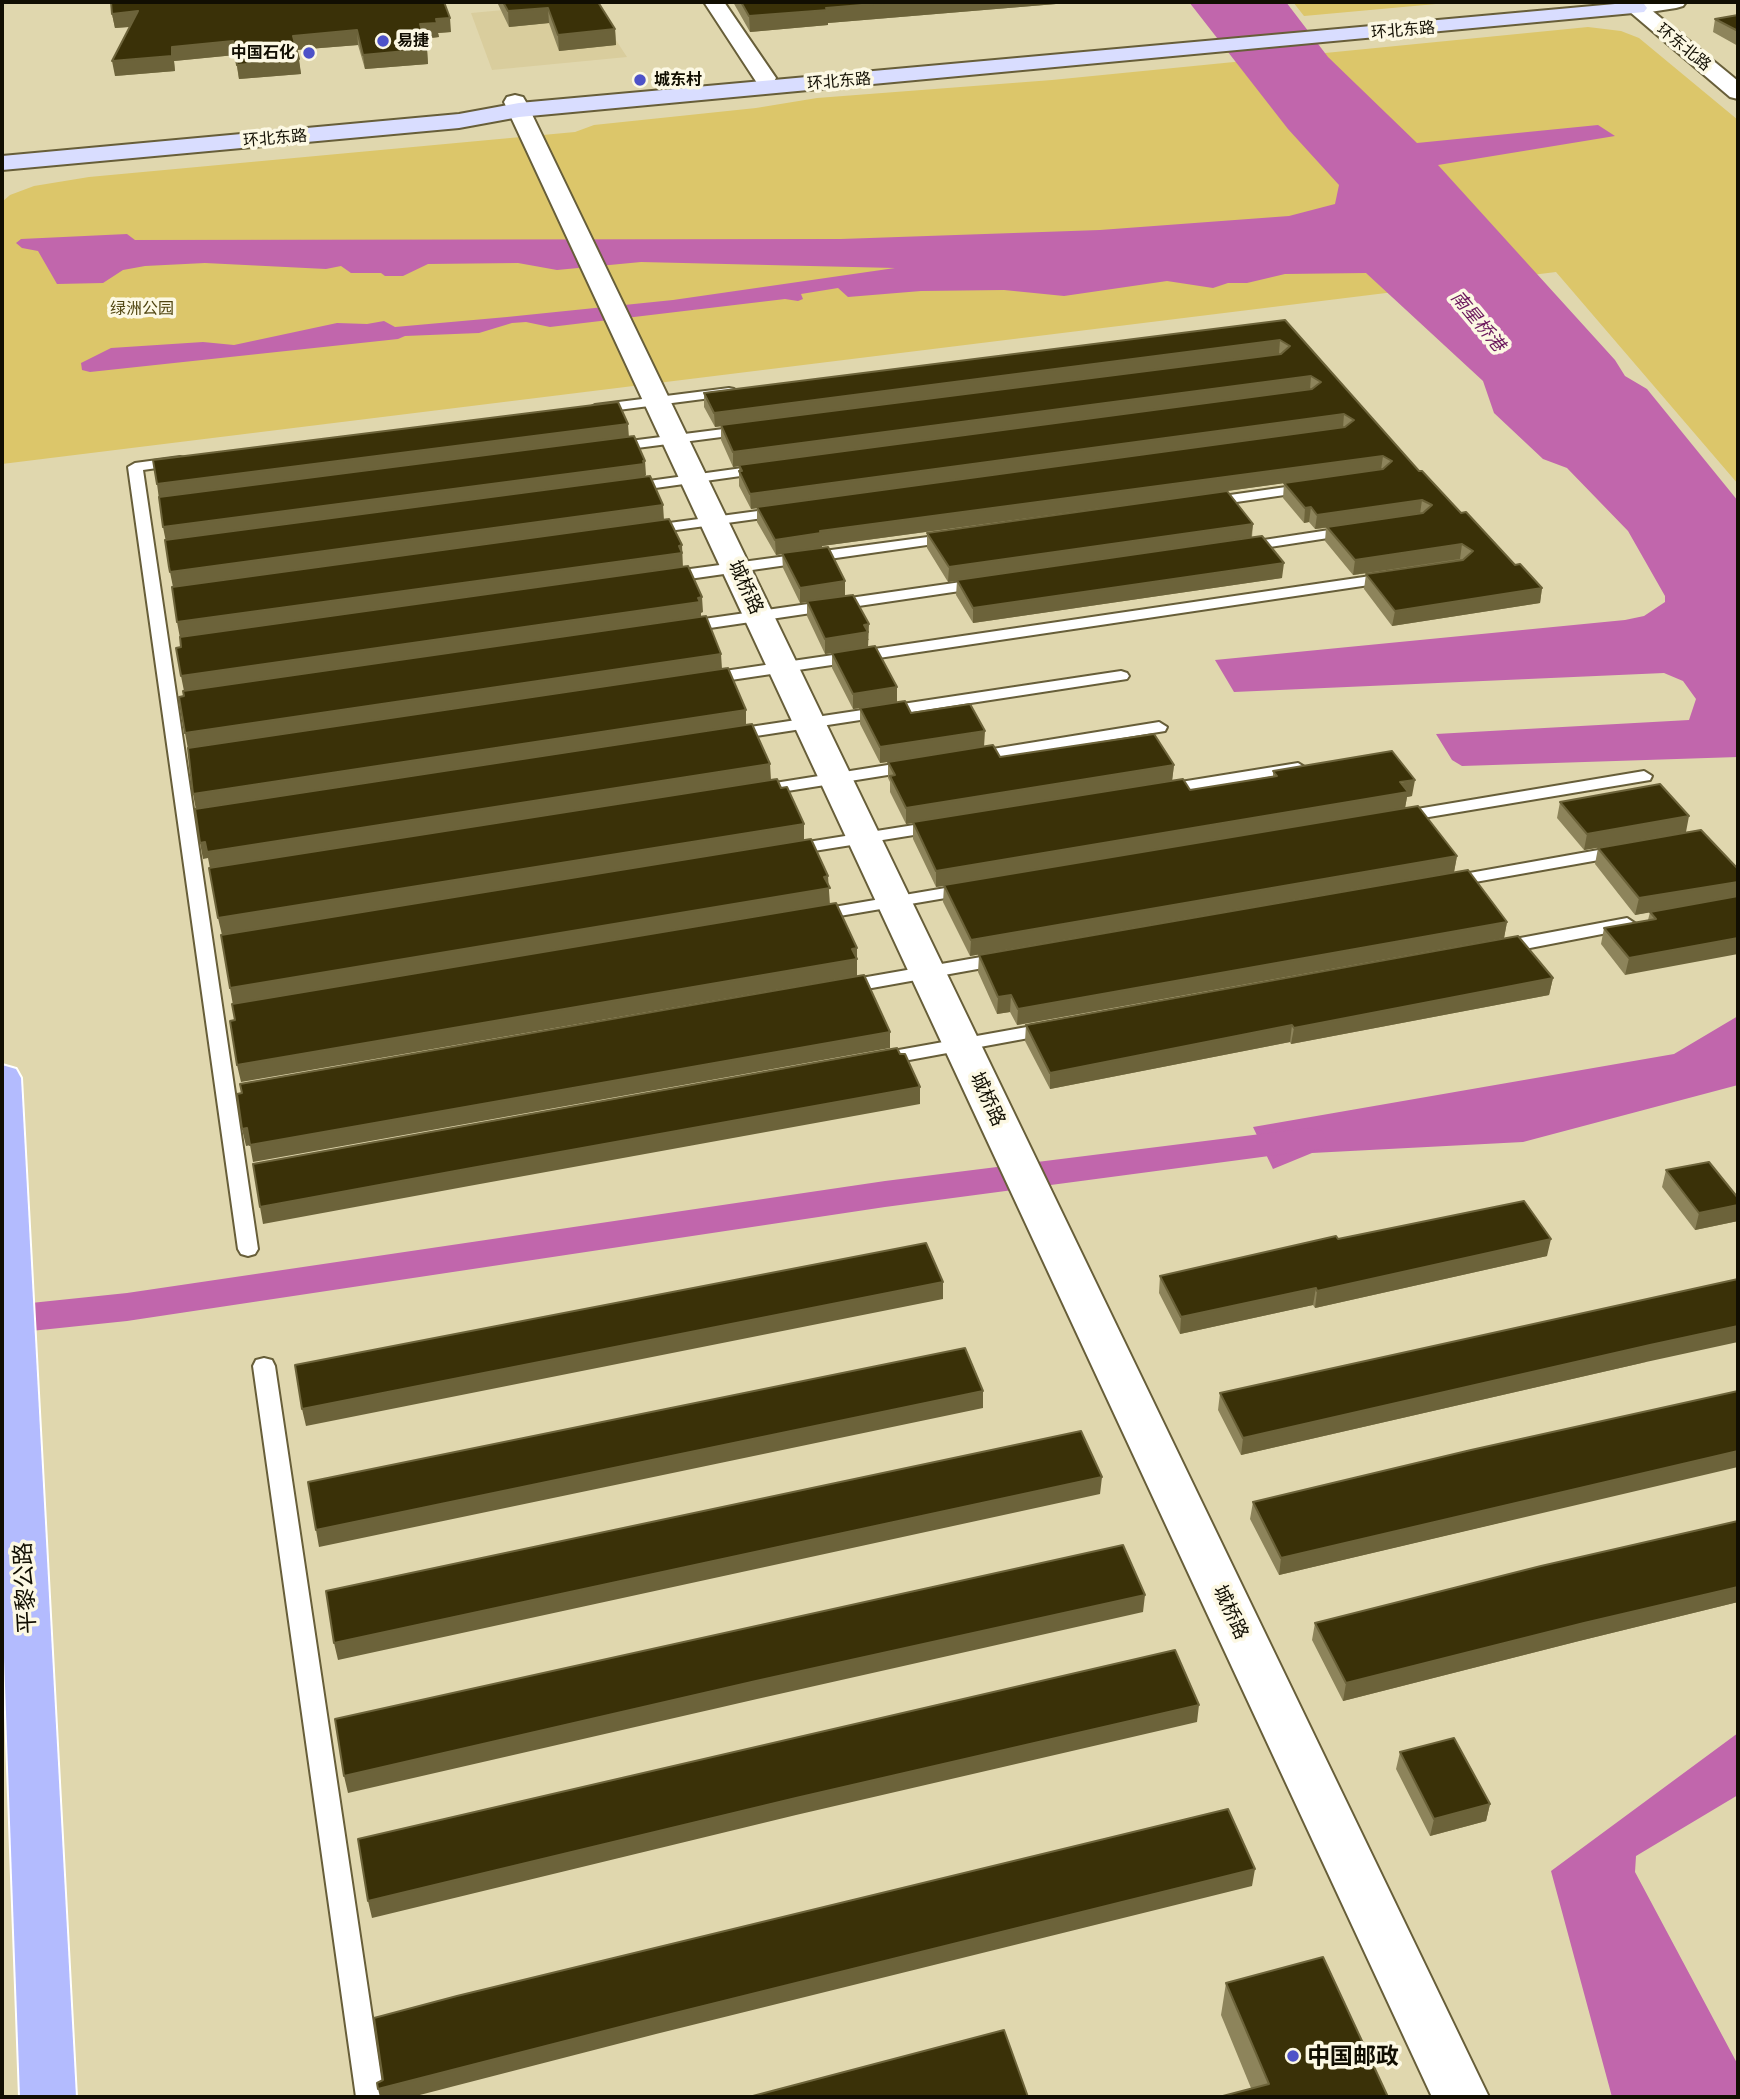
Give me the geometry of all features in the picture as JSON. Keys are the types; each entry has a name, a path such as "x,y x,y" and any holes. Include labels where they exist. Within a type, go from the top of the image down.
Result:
{"main road":[{"name":"环北东路","path":"1331,32 1595,2"},
{"name":"环北东路","path":"517,106 1633,5"},
{"name":"环北东路","path":"2,163 49,152 459,121 517,106 765,78 1204,43"},
{"name":"环北东路","path":"8,144 49,152"},
{"path":"2,175 49,152"},
{"name":"平黎公路","path":"2,1078 48,2097"}],"street":[{"path":"714,2 765,78"},
{"name":"环北东路","path":"1633,5 1676,2"},
{"name":"环东北路","path":"1633,5 1738,92"},
{"name":"城桥路","path":"517,106 1461,2097"}],"lane":[{"path":"576,412 743,390"},
{"path":"593,450 761,428"},
{"path":"194,460 135,467 148,508 161,596 244,1174 248,1249"},
{"path":"612,489 780,467"},
{"path":"1190,504 1326,485"},
{"path":"632,532 799,509"},
{"path":"1228,549 1365,529"},
{"path":"654,579 972,535"},
{"path":"687,682 1405,576"},
{"path":"663,630 996,582"},
{"path":"715,738 1121,676"},
{"path":"960,759 1159,727"},
{"path":"741,793 933,763"},
{"path":"1144,793 1310,766"},
{"path":"1382,820 1644,776"},
{"path":"768,854 952,824"},
{"path":"1425,886 1644,847"},
{"path":"799,918 982,887"},
{"path":"1477,951 1642,922"},
{"path":"819,991 1029,955"},
{"path":"866,1062 1064,1026"},
{"path":"264,1366 370,2097"}],"shaded area":[{"path":"591,2 627,57 492,70 471,13"}],"green space":[{"path":"1293,2 1458,2 1304,16"},
{"name":"绿洲公园","path":"1588,27 1621,31 1639,38 1738,120 1738,484 1556,272 2,464 2,202 10,195 34,186 89,177 575,132 594,125 756,108 817,98 1052,80"}],"water":[{"name":"南星桥港","path":"1189,2 1286,2 1328,57 1417,143 1598,125 1615,136 1438,165 1615,360 1625,376 1647,389 1738,501 1738,757 1462,766 1452,760 1436,734 1689,720 1696,699 1683,681 1664,673 1234,692 1215,660 1625,620 1644,616 1665,602 1665,596 1628,531 1567,468 1543,459 1494,413 1483,381 1366,273 1285,274 1213,288 1167,281 1064,296 1004,290 921,291 848,297 838,288 801,294 803,299 798,301 785,299 550,327 526,322 512,323 479,333 405,336 398,339 90,372 82,370 81,363 111,348 203,342 234,345 337,323 367,324 384,321 395,327 507,317 673,300 895,268 641,262 557,270 518,263 428,264 403,276 385,276 381,273 351,273 341,266 326,269 205,263 145,266 123,270 103,283 57,284 38,251 22,248 16,243 21,239 127,234 135,240 841,239 1100,230 1289,216 1335,204 1339,185 1288,129"},
{"path":"1738,1016 1738,1085 1523,1142 1312,1153 1273,1169 1253,1127 1674,1054"},
{"path":"1738,1733 1738,1795 1636,1856 1635,1872 1738,2065 1738,2097 1612,2097 1551,1871"}],"building":[{"path":"111,2 444,2 450,18 436,19 437,23 420,24 427,49 363,55 357,30 293,36 299,59 237,65 233,41 172,47 172,56 112,61 138,11 112,14"},
{"path":"503,2 598,2 615,29 558,35 548,8 508,11"},
{"path":"741,2 897,2 749,16"},
{"path":"1738,15 1738,31 1715,19"},
{"path":"1285,320 1419,471 1422,471 1461,513 1466,512 1515,565 1520,564 1542,588 1395,611 1366,574 1463,560 1473,551 1462,544 1355,560 1327,527 1423,513 1432,505 1422,500 1317,515 1311,507 1305,508 1284,483 1383,469 1392,461 1383,456 820,531 821,533 775,540 757,507 1345,427 1354,420 1344,414 750,494 739,471 742,471 739,465 1312,389 1321,382 1311,376 733,452 721,425 1281,354 1290,346 1280,340 714,413 704,393"},
{"path":"618,402 628,424 157,484 153,460"},
{"path":"634,436 644,464 163,527 159,497"},
{"path":"650,476 663,505 170,572 169,567 165,540"},
{"path":"1227,491 1253,524 949,567 927,533"},
{"path":"669,519 682,545 679,546 682,553 177,622 172,587"},
{"path":"1262,536 1284,563 973,608 957,580"},
{"path":"828,547 845,581 800,588 782,553"},
{"path":"688,566 702,597 698,598 700,602 181,676 176,648 181,647 180,637"},
{"path":"853,595 869,624 864,625 868,632 825,639 807,601"},
{"path":"706,616 721,654 185,733 179,697 184,696 183,691"},
{"path":"875,646 897,687 853,694 832,653"},
{"path":"728,668 746,710 193,794 188,748"},
{"path":"905,701 911,713 970,704 985,731 880,747 860,708"},
{"path":"752,724 770,764 207,852 205,842 200,843 195,809"},
{"path":"1154,734 1174,765 906,808 890,776 895,775 888,762 993,745 1000,757"},
{"path":"1392,751 1415,780 1400,782 1408,792 936,871 913,822 1183,779 1190,790 1277,776 1273,771"},
{"path":"777,779 781,788 787,787 804,824 218,918 209,868"},
{"path":"1660,784 1689,816 1587,834 1560,802"},
{"path":"1418,806 1457,856 971,940 944,885"},
{"path":"1701,830 1738,869 1738,882 1639,898 1598,848"},
{"path":"811,839 828,876 824,877 830,888 230,988 221,935"},
{"path":"1468,870 1507,922 1018,1009 1011,995 998,997 979,955"},
{"path":"1738,896 1738,938 1629,958 1604,928 1656,919 1650,912"},
{"path":"836,903 857,948 852,949 857,959 237,1065 230,1021 235,1020 232,1004"},
{"path":"1518,936 1553,978 1294,1028 1292,1025 1050,1073 1026,1025"},
{"path":"864,975 890,1032 250,1145 247,1128 242,1129 237,1094 242,1093 240,1084"},
{"path":"897,1048 900,1054 905,1054 920,1087 260,1207 253,1164"},
{"path":"1709,1162 1738,1198 1738,1205 1699,1213 1666,1170"},
{"path":"1524,1201 1551,1239 1317,1291 1316,1288 1181,1317 1160,1276 1336,1236 1338,1239"},
{"path":"926,1243 943,1282 302,1409 295,1365"},
{"path":"1738,1279 1738,1326 1243,1438 1220,1393"},
{"path":"965,1348 983,1391 316,1530 308,1482"},
{"path":"1738,1391 1738,1451 1281,1558 1253,1502 1471,1450"},
{"path":"1081,1431 1102,1477 334,1643 326,1591"},
{"path":"1738,1521 1738,1587 1346,1683 1315,1623 1541,1566"},
{"path":"1123,1545 1145,1595 344,1776 335,1719"},
{"path":"1175,1650 1199,1705 368,1901 358,1839"},
{"path":"1454,1738 1490,1804 1434,1819 1400,1752"},
{"path":"1228,1809 1255,1869 378,2089 377,2083 383,2080 374,2018"},
{"name":"中国邮政","path":"1323,1957 1388,2097 1219,2097 1269,2084 1226,1983"},
{"path":"1004,2030 1028,2097 749,2097"}],"waterway":[{"path":"2,1320 127,1307 885,1194 1309,1140"}],"place":[{"name":"易捷","path":"383,41"},
{"name":"中国石化","path":"309,53"},
{"name":"城东村","path":"640,80"},
{"name":"中国邮政","path":"1293,2056"}]}
